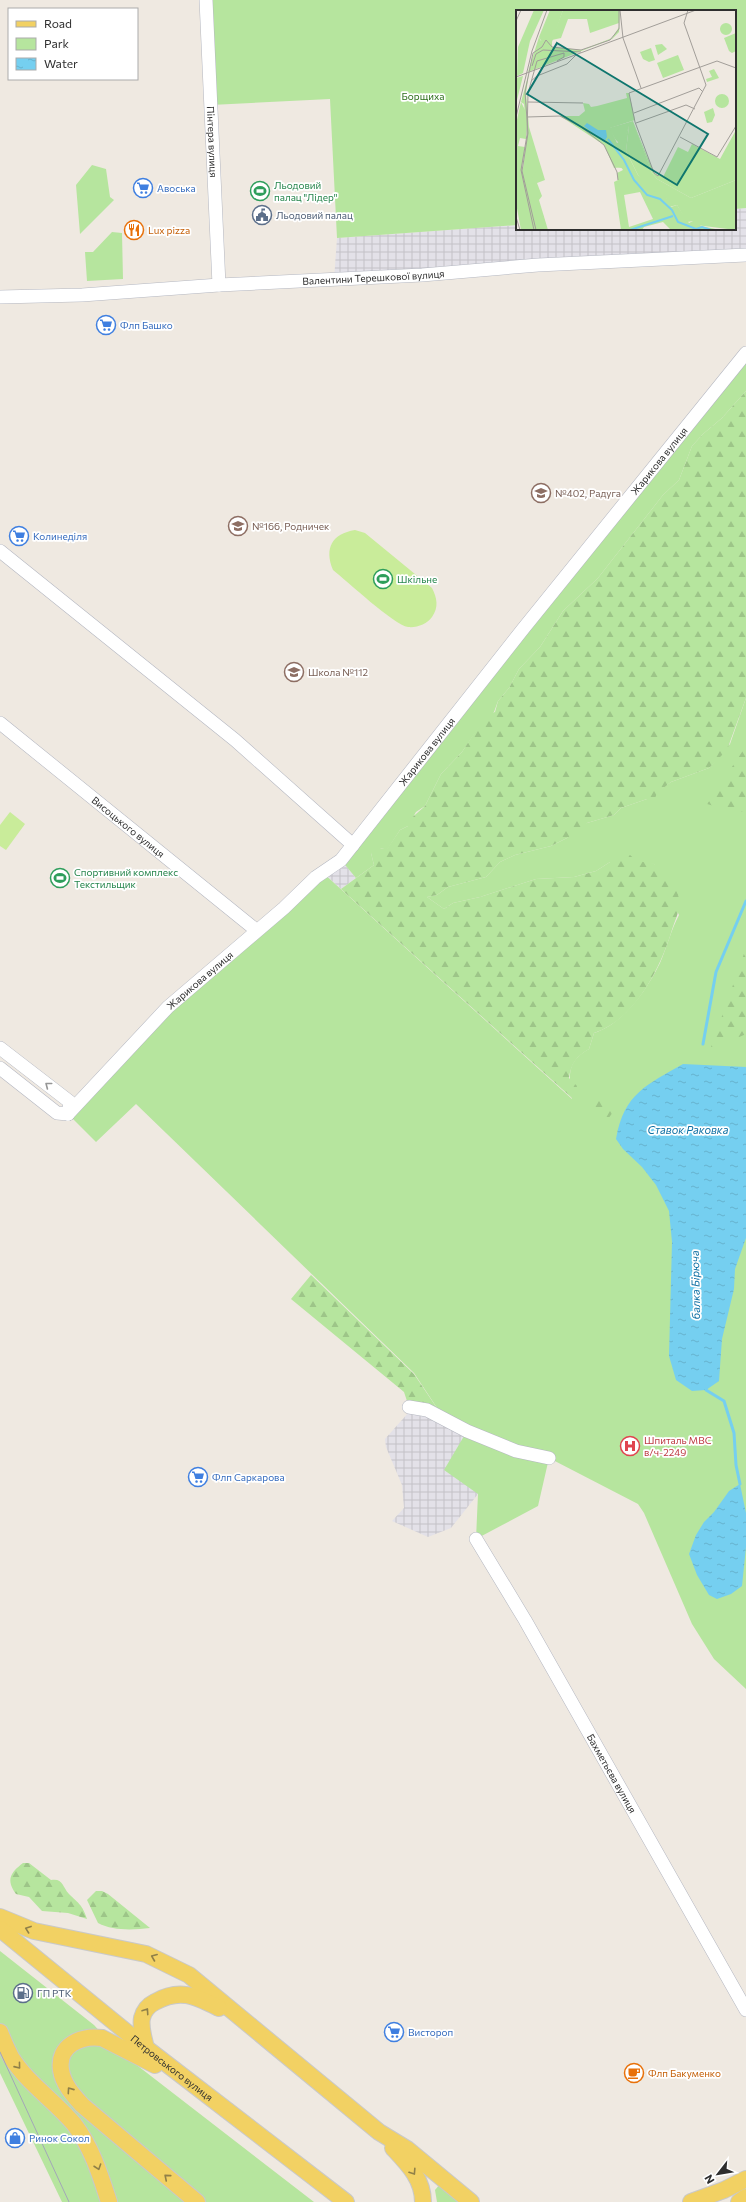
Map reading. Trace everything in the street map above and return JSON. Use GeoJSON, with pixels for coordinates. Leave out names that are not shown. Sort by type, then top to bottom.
{"type":"FeatureCollection","features":[{"type":"Feature","properties":{"kind":"main road"},"geometry":{"type":"LineString","coordinates":[[0,1918],[34,1931],[146,1954],[189,1975],[379,2132],[407,2149],[471,2202]]}},
{"type":"Feature","properties":{"kind":"main road","name":"Петровського вулиця"},"geometry":{"type":"LineString","coordinates":[[0,1929],[146,2048],[271,2142],[346,2202]]}},
{"type":"Feature","properties":{"kind":"main road"},"geometry":{"type":"LineString","coordinates":[[146,2048],[141,2018],[145,2010],[165,1997],[176,1993],[190,1995],[200,1999],[256,2031]]}},
{"type":"Feature","properties":{"kind":"main road"},"geometry":{"type":"LineString","coordinates":[[0,2032],[12,2058],[30,2080],[73,2123],[86,2141],[96,2163],[109,2202]]}},
{"type":"Feature","properties":{"kind":"main road"},"geometry":{"type":"LineString","coordinates":[[197,2087],[102,2038],[93,2037],[77,2040],[68,2047],[61,2062],[64,2079],[69,2089],[82,2105],[197,2202]]}},
{"type":"Feature","properties":{"kind":"main road"},"geometry":{"type":"LineString","coordinates":[[379,2132],[415,2173],[423,2194],[423,2202]]}},
{"type":"Feature","properties":{"kind":"main road"},"geometry":{"type":"LineString","coordinates":[[691,2202],[724,2190],[746,2179]]}},
{"type":"Feature","properties":{"kind":"main road"},"geometry":{"type":"LineString","coordinates":[[739,2202],[746,2197]]}},
{"type":"Feature","properties":{"kind":"street","name":"Пінтера вулиця"},"geometry":{"type":"LineString","coordinates":[[206,0],[218,285]]}},
{"type":"Feature","properties":{"kind":"street","name":"Валентини Терешкової вулиця"},"geometry":{"type":"LineString","coordinates":[[0,297],[82,295],[218,285],[356,279],[538,265],[746,255]]}},
{"type":"Feature","properties":{"kind":"street","name":"Жарикова вулиця"},"geometry":{"type":"LineString","coordinates":[[68,1114],[141,1038],[168,1007],[256,930],[284,908],[322,872],[342,860],[523,629],[746,353]]}},
{"type":"Feature","properties":{"kind":"street"},"geometry":{"type":"LineString","coordinates":[[0,551],[235,740],[353,846]]}},
{"type":"Feature","properties":{"kind":"street","name":"Висоцького вулиця"},"geometry":{"type":"LineString","coordinates":[[0,723],[256,930]]}},
{"type":"Feature","properties":{"kind":"street"},"geometry":{"type":"LineString","coordinates":[[0,1048],[70,1102],[68,1114],[57,1113],[0,1068]]}},
{"type":"Feature","properties":{"kind":"street"},"geometry":{"type":"LineString","coordinates":[[409,1407],[427,1410],[467,1431],[516,1451],[549,1458]]}},
{"type":"Feature","properties":{"kind":"street","name":"Бахметьєва вулиця"},"geometry":{"type":"LineString","coordinates":[[476,1539],[525,1620],[746,2010]]}},
{"type":"Feature","properties":{"kind":"shaded area"},"geometry":{"type":"Polygon","coordinates":[[[746,208],[746,255],[334,280],[337,238],[516,225],[516,230],[736,230],[736,209],[746,208]]]}},
{"type":"Feature","properties":{"kind":"shaded area"},"geometry":{"type":"Polygon","coordinates":[[[341,860],[356,878],[341,889],[322,872],[341,860]]]}},
{"type":"Feature","properties":{"kind":"shaded area"},"geometry":{"type":"Polygon","coordinates":[[[409,1407],[467,1431],[478,1494],[451,1528],[428,1537],[392,1521],[404,1508],[402,1485],[386,1447],[385,1439],[409,1412],[409,1407]]]}},
{"type":"Feature","properties":{"kind":"green space","name":"Борщиха"},"geometry":{"type":"Polygon","coordinates":[[[206,0],[746,0],[746,208],[736,209],[736,10],[516,10],[516,225],[337,238],[330,99],[211,105],[206,0]]]}},
{"type":"Feature","properties":{"kind":"green space"},"geometry":{"type":"Polygon","coordinates":[[[92,165],[106,169],[110,197],[114,200],[80,234],[76,185],[92,165]]]}},
{"type":"Feature","properties":{"kind":"green space"},"geometry":{"type":"Polygon","coordinates":[[[112,232],[122,233],[123,279],[87,281],[85,252],[93,252],[112,232]]]}},
{"type":"Feature","properties":{"kind":"green space"},"geometry":{"type":"Polygon","coordinates":[[[746,353],[746,391],[722,418],[703,434],[692,446],[679,480],[663,495],[598,578],[563,611],[540,647],[519,669],[509,688],[498,701],[494,712],[479,727],[462,752],[441,774],[425,806],[416,812],[408,826],[400,830],[387,850],[381,848],[371,853],[374,865],[356,878],[341,860],[746,353]]]}},
{"type":"Feature","properties":{"kind":"green space"},"geometry":{"type":"Polygon","coordinates":[[[746,391],[746,698],[727,750],[709,768],[671,782],[657,793],[654,801],[647,799],[621,808],[614,815],[587,823],[585,829],[551,846],[515,855],[500,862],[486,877],[448,887],[437,895],[427,897],[444,909],[453,903],[480,897],[536,879],[574,877],[596,871],[610,862],[630,855],[642,862],[651,863],[658,866],[670,878],[678,895],[679,907],[660,963],[652,978],[633,1006],[608,1027],[594,1033],[589,1049],[575,1060],[571,1068],[569,1078],[577,1086],[573,1099],[341,889],[374,865],[371,853],[372,847],[387,849],[400,830],[408,826],[407,822],[425,806],[441,774],[462,752],[486,715],[495,712],[498,701],[509,688],[519,669],[540,647],[563,611],[598,578],[663,495],[679,480],[692,446],[703,434],[722,418],[746,391]]]}},
{"type":"Feature","properties":{"kind":"green space","name":"Шкільне"},"geometry":{"type":"Polygon","coordinates":[[[355,530],[365,533],[432,588],[436,599],[436,610],[427,622],[415,627],[408,627],[401,624],[392,619],[333,570],[329,555],[332,543],[341,535],[355,530]]]}},
{"type":"Feature","properties":{"kind":"green space"},"geometry":{"type":"Polygon","coordinates":[[[746,698],[746,1689],[714,1659],[692,1624],[644,1513],[638,1504],[549,1458],[538,1506],[476,1539],[478,1494],[444,1470],[467,1431],[445,1420],[414,1373],[136,1104],[96,1142],[68,1114],[141,1038],[322,872],[572,1099],[570,1076],[573,1064],[576,1059],[589,1049],[594,1033],[605,1029],[615,1022],[641,995],[660,963],[679,915],[654,864],[610,862],[596,871],[574,877],[536,879],[480,897],[453,903],[444,909],[427,897],[437,895],[448,887],[486,877],[500,862],[515,855],[551,846],[567,838],[587,823],[614,815],[621,808],[647,799],[671,782],[709,768],[730,744],[746,698]]]}},
{"type":"Feature","properties":{"kind":"green space"},"geometry":{"type":"Polygon","coordinates":[[[746,746],[746,810],[739,813],[707,804],[746,746]]]}},
{"type":"Feature","properties":{"kind":"green space"},"geometry":{"type":"Polygon","coordinates":[[[10,812],[25,824],[6,850],[0,846],[0,825],[10,812]]]}},
{"type":"Feature","properties":{"kind":"green space"},"geometry":{"type":"Polygon","coordinates":[[[746,948],[746,1034],[710,1050],[746,948]]]}},
{"type":"Feature","properties":{"kind":"green space"},"geometry":{"type":"Polygon","coordinates":[[[601,1095],[615,1109],[606,1122],[587,1100],[601,1095]]]}},
{"type":"Feature","properties":{"kind":"green space"},"geometry":{"type":"Polygon","coordinates":[[[311,1275],[414,1374],[445,1420],[409,1407],[404,1392],[291,1299],[311,1275]]]}},
{"type":"Feature","properties":{"kind":"green space"},"geometry":{"type":"Polygon","coordinates":[[[23,1863],[29,1863],[51,1880],[60,1881],[69,1894],[82,1907],[87,1919],[68,1913],[42,1911],[29,1897],[16,1894],[10,1881],[12,1874],[23,1863]]]}},
{"type":"Feature","properties":{"kind":"green space"},"geometry":{"type":"Polygon","coordinates":[[[96,1891],[102,1891],[108,1894],[150,1928],[117,1929],[98,1923],[87,1900],[96,1891]]]}},
{"type":"Feature","properties":{"kind":"green space"},"geometry":{"type":"Polygon","coordinates":[[[0,1951],[94,2025],[116,2049],[314,2202],[62,2202],[0,2073],[0,1951]]]}},
{"type":"Feature","properties":{"kind":"green space"},"geometry":{"type":"Polygon","coordinates":[[[440,2184],[462,2202],[437,2202],[435,2190],[440,2184]]]}},
{"type":"Feature","properties":{"kind":"water","name":"Ставок Раковка"},"geometry":{"type":"Polygon","coordinates":[[[683,1064],[746,1067],[746,1238],[735,1269],[734,1289],[722,1339],[719,1381],[706,1390],[692,1391],[676,1380],[669,1356],[672,1242],[669,1211],[656,1185],[642,1167],[623,1149],[616,1139],[625,1111],[639,1092],[658,1078],[683,1064]]]}},
{"type":"Feature","properties":{"kind":"water"},"geometry":{"type":"Polygon","coordinates":[[[740,1484],[746,1513],[746,1547],[742,1586],[731,1594],[717,1599],[709,1595],[697,1575],[689,1554],[696,1535],[704,1522],[714,1512],[729,1491],[740,1484]]]}},
{"type":"Feature","properties":{"kind":"waterway","name":"балка Бірюча"},"geometry":{"type":"LineString","coordinates":[[703,1044],[716,972],[746,901]]}},
{"type":"Feature","properties":{"kind":"waterway","name":"балка Бірюча"},"geometry":{"type":"LineString","coordinates":[[706,1387],[706,1390],[724,1401],[734,1433],[736,1465],[740,1484]]}},
{"type":"Feature","properties":{"kind":"tram line"},"geometry":{"type":"LineString","coordinates":[[0,2052],[69,2202]]}},
{"type":"Feature","properties":{"kind":"place","name":"Авоська"},"geometry":{"type":"Point","coordinates":[143,188]}},
{"type":"Feature","properties":{"kind":"place","name":"Льодовий палац \"Лідер\""},"geometry":{"type":"Point","coordinates":[260,191]}},
{"type":"Feature","properties":{"kind":"place","name":"Льодовий палац"},"geometry":{"type":"Point","coordinates":[262,215]}},
{"type":"Feature","properties":{"kind":"place","name":"Lux pizza"},"geometry":{"type":"Point","coordinates":[134,230]}},
{"type":"Feature","properties":{"kind":"place","name":"Флп Башко"},"geometry":{"type":"Point","coordinates":[106,325]}},
{"type":"Feature","properties":{"kind":"place","name":"№402, Радуга"},"geometry":{"type":"Point","coordinates":[541,493]}},
{"type":"Feature","properties":{"kind":"place","name":"№166, Родничек"},"geometry":{"type":"Point","coordinates":[238,526]}},
{"type":"Feature","properties":{"kind":"place","name":"Колинеділя"},"geometry":{"type":"Point","coordinates":[19,536]}},
{"type":"Feature","properties":{"kind":"place","name":"Шкільне"},"geometry":{"type":"Point","coordinates":[383,579]}},
{"type":"Feature","properties":{"kind":"place","name":"Школа №112"},"geometry":{"type":"Point","coordinates":[294,672]}},
{"type":"Feature","properties":{"kind":"place","name":"Спортивний комплекс Текстильщик"},"geometry":{"type":"Point","coordinates":[60,878]}},
{"type":"Feature","properties":{"kind":"place","name":"Шпиталь МВС в/ч-2249"},"geometry":{"type":"Point","coordinates":[630,1446]}},
{"type":"Feature","properties":{"kind":"place","name":"Флп Саркарова"},"geometry":{"type":"Point","coordinates":[198,1477]}},
{"type":"Feature","properties":{"kind":"place","name":"ГП РТК"},"geometry":{"type":"Point","coordinates":[23,1993]}},
{"type":"Feature","properties":{"kind":"place","name":"Вистороп"},"geometry":{"type":"Point","coordinates":[394,2032]}},
{"type":"Feature","properties":{"kind":"place","name":"Флп Бакуменко"},"geometry":{"type":"Point","coordinates":[634,2073]}},
{"type":"Feature","properties":{"kind":"place","name":"Ринок Сокол"},"geometry":{"type":"Point","coordinates":[15,2138]}}]}
